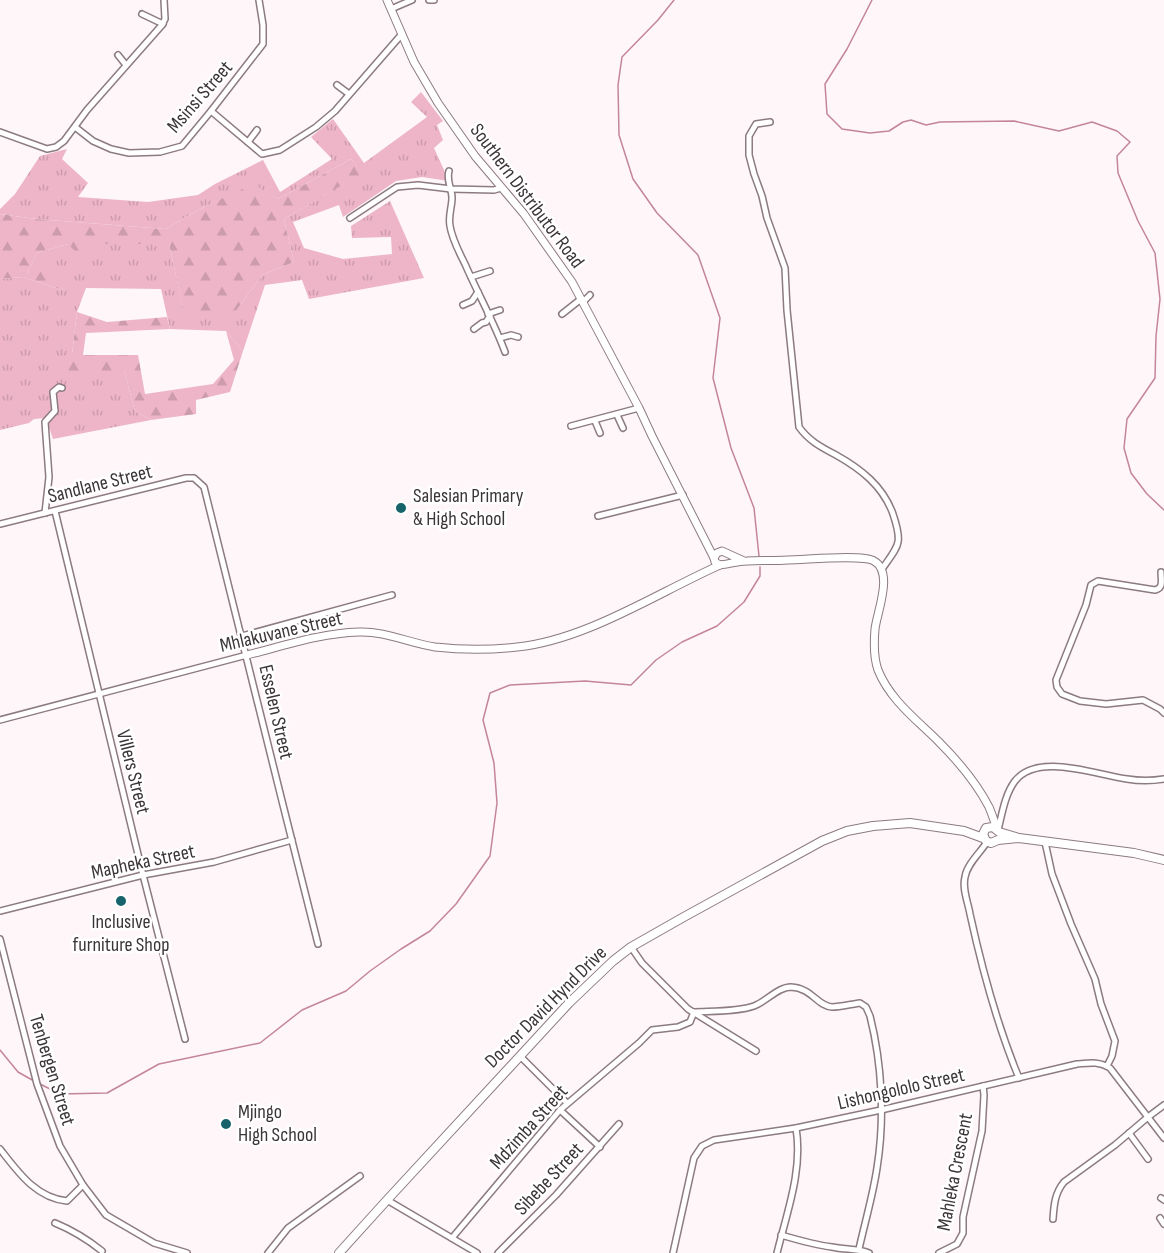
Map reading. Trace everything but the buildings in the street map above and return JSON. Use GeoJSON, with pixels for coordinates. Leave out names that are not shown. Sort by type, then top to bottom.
{"type":"FeatureCollection","features":[{"type":"Feature","properties":{"kind":"main road","name":"Doctor David Hynd Drive"},"geometry":{"type":"LineString","coordinates":[[339,1253],[569,1003],[631,947],[822,841],[847,831],[873,826],[910,824],[964,831],[987,828]]}},
{"type":"Feature","properties":{"kind":"main road"},"geometry":{"type":"LineString","coordinates":[[998,832],[993,843],[985,840],[983,832],[991,826],[998,832],[1019,838],[1134,853],[1164,860]]}},
{"type":"Feature","properties":{"kind":"main road","name":"Doctor David Hynd Drive"},"geometry":{"type":"LineString","coordinates":[[964,831],[985,840]]}},
{"type":"Feature","properties":{"kind":"street"},"geometry":{"type":"LineString","coordinates":[[0,132],[47,149],[56,147],[64,141],[87,110],[163,24],[164,0]]}},
{"type":"Feature","properties":{"kind":"street","name":"Msinsi Street"},"geometry":{"type":"LineString","coordinates":[[75,127],[93,141],[111,149],[129,153],[160,152],[182,146],[263,44],[263,24],[259,0]]}},
{"type":"Feature","properties":{"kind":"street","name":"Southern Distributor Road"},"geometry":{"type":"LineString","coordinates":[[387,0],[414,62],[438,103],[500,183],[524,209],[572,276],[606,346],[619,362],[621,374],[705,542],[719,562]]}},
{"type":"Feature","properties":{"kind":"street"},"geometry":{"type":"LineString","coordinates":[[391,9],[411,0]]}},
{"type":"Feature","properties":{"kind":"street"},"geometry":{"type":"LineString","coordinates":[[429,0],[434,0]]}},
{"type":"Feature","properties":{"kind":"street"},"geometry":{"type":"LineString","coordinates":[[142,14],[163,24]]}},
{"type":"Feature","properties":{"kind":"street"},"geometry":{"type":"LineString","coordinates":[[211,111],[262,154],[280,150],[316,127],[335,111],[402,34]]}},
{"type":"Feature","properties":{"kind":"street"},"geometry":{"type":"LineString","coordinates":[[118,55],[126,65]]}},
{"type":"Feature","properties":{"kind":"street"},"geometry":{"type":"LineString","coordinates":[[337,85],[349,94]]}},
{"type":"Feature","properties":{"kind":"street"},"geometry":{"type":"LineString","coordinates":[[770,122],[756,124],[749,136],[749,155],[767,218],[785,268],[786,310],[799,428],[812,442],[851,464],[882,491],[892,511],[899,534],[898,545],[882,569]]}},
{"type":"Feature","properties":{"kind":"street"},"geometry":{"type":"LineString","coordinates":[[248,142],[258,129]]}},
{"type":"Feature","properties":{"kind":"street"},"geometry":{"type":"LineString","coordinates":[[449,171],[447,177],[452,198],[449,223],[466,268],[505,352]]}},
{"type":"Feature","properties":{"kind":"street"},"geometry":{"type":"LineString","coordinates":[[350,218],[397,187],[418,185],[451,189],[494,190],[500,183]]}},
{"type":"Feature","properties":{"kind":"street"},"geometry":{"type":"LineString","coordinates":[[450,211],[459,210]]}},
{"type":"Feature","properties":{"kind":"street"},"geometry":{"type":"LineString","coordinates":[[442,225],[449,223]]}},
{"type":"Feature","properties":{"kind":"street"},"geometry":{"type":"LineString","coordinates":[[447,245],[461,238]]}},
{"type":"Feature","properties":{"kind":"street"},"geometry":{"type":"LineString","coordinates":[[460,273],[466,268]]}},
{"type":"Feature","properties":{"kind":"street"},"geometry":{"type":"LineString","coordinates":[[471,277],[490,271]]}},
{"type":"Feature","properties":{"kind":"street"},"geometry":{"type":"LineString","coordinates":[[463,305],[472,301],[478,292]]}},
{"type":"Feature","properties":{"kind":"street"},"geometry":{"type":"LineString","coordinates":[[562,314],[590,295]]}},
{"type":"Feature","properties":{"kind":"street"},"geometry":{"type":"LineString","coordinates":[[474,329],[482,322],[486,322],[489,315],[500,310]]}},
{"type":"Feature","properties":{"kind":"street"},"geometry":{"type":"LineString","coordinates":[[500,338],[511,335],[518,337]]}},
{"type":"Feature","properties":{"kind":"street"},"geometry":{"type":"LineString","coordinates":[[599,351],[606,346]]}},
{"type":"Feature","properties":{"kind":"street"},"geometry":{"type":"LineString","coordinates":[[614,379],[621,374]]}},
{"type":"Feature","properties":{"kind":"street"},"geometry":{"type":"LineString","coordinates":[[45,513],[49,477],[45,422],[57,412],[53,392],[59,387],[62,388]]}},
{"type":"Feature","properties":{"kind":"street"},"geometry":{"type":"LineString","coordinates":[[571,426],[639,408]]}},
{"type":"Feature","properties":{"kind":"street"},"geometry":{"type":"LineString","coordinates":[[590,414],[600,433]]}},
{"type":"Feature","properties":{"kind":"street"},"geometry":{"type":"LineString","coordinates":[[617,415],[623,428]]}},
{"type":"Feature","properties":{"kind":"street","name":"Sandlane Street"},"geometry":{"type":"LineString","coordinates":[[0,524],[186,478],[194,478],[204,487]]}},
{"type":"Feature","properties":{"kind":"street","name":"Esselen Street"},"geometry":{"type":"LineString","coordinates":[[204,487],[318,944]]}},
{"type":"Feature","properties":{"kind":"street"},"geometry":{"type":"LineString","coordinates":[[598,516],[683,495]]}},
{"type":"Feature","properties":{"kind":"street","name":"Villers Street"},"geometry":{"type":"LineString","coordinates":[[55,511],[185,1040]]}},
{"type":"Feature","properties":{"kind":"street"},"geometry":{"type":"LineString","coordinates":[[705,542],[745,561]]}},
{"type":"Feature","properties":{"kind":"street"},"geometry":{"type":"LineString","coordinates":[[719,562],[729,558],[724,552]]}},
{"type":"Feature","properties":{"kind":"street","name":"Mhlakuvane Street"},"geometry":{"type":"LineString","coordinates":[[0,720],[318,637],[360,632],[389,635],[434,646],[477,649],[519,647],[552,640],[614,617],[703,573],[719,562],[715,554],[724,552]]}},
{"type":"Feature","properties":{"kind":"street"},"geometry":{"type":"LineString","coordinates":[[719,562],[865,558],[876,562],[882,569],[884,578],[875,629],[875,652],[877,667],[886,688],[941,744],[978,789],[989,807],[998,832]]}},
{"type":"Feature","properties":{"kind":"street"},"geometry":{"type":"LineString","coordinates":[[1161,572],[1161,586],[1155,590],[1098,581],[1091,585],[1086,604],[1056,680],[1057,687],[1062,694],[1080,701],[1106,704],[1143,700],[1164,713]]}},
{"type":"Feature","properties":{"kind":"street"},"geometry":{"type":"LineString","coordinates":[[242,636],[392,595]]}},
{"type":"Feature","properties":{"kind":"street"},"geometry":{"type":"LineString","coordinates":[[998,832],[1009,792],[1015,782],[1031,769],[1064,767],[1128,779],[1151,781],[1164,779]]}},
{"type":"Feature","properties":{"kind":"street"},"geometry":{"type":"LineString","coordinates":[[987,828],[989,807]]}},
{"type":"Feature","properties":{"kind":"street","name":"Mapheka Street"},"geometry":{"type":"LineString","coordinates":[[0,911],[144,875],[214,862],[292,840]]}},
{"type":"Feature","properties":{"kind":"street"},"geometry":{"type":"LineString","coordinates":[[985,840],[964,878],[965,890],[976,946],[1007,1048],[1019,1078]]}},
{"type":"Feature","properties":{"kind":"street"},"geometry":{"type":"LineString","coordinates":[[1045,842],[1052,873],[1095,980],[1115,1041],[1107,1066],[1164,1138]]}},
{"type":"Feature","properties":{"kind":"street","name":"Tenbergen Street"},"geometry":{"type":"LineString","coordinates":[[0,939],[39,1092],[60,1146],[83,1185],[106,1215],[154,1243],[187,1253]]}},
{"type":"Feature","properties":{"kind":"street"},"geometry":{"type":"LineString","coordinates":[[631,947],[661,983],[694,1012],[756,1051]]}},
{"type":"Feature","properties":{"kind":"street"},"geometry":{"type":"LineString","coordinates":[[694,1012],[752,1007],[767,1000],[782,988],[789,987],[803,988],[831,1007],[860,1003],[866,1007],[873,1029],[881,1081],[881,1110],[877,1165],[859,1249]]}},
{"type":"Feature","properties":{"kind":"street","name":"Mdzimba Street"},"geometry":{"type":"LineString","coordinates":[[452,1238],[567,1103],[652,1030],[678,1028],[690,1022],[694,1012]]}},
{"type":"Feature","properties":{"kind":"street"},"geometry":{"type":"LineString","coordinates":[[520,1056],[567,1103]]}},
{"type":"Feature","properties":{"kind":"street","name":"Lishongololo Street"},"geometry":{"type":"LineString","coordinates":[[673,1253],[694,1158],[702,1146],[714,1140],[796,1128],[1077,1064],[1103,1063],[1107,1066]]}},
{"type":"Feature","properties":{"kind":"street","name":"Mahleka Crescent"},"geometry":{"type":"LineString","coordinates":[[939,1253],[957,1244],[963,1233],[963,1217],[982,1131],[983,1086]]}},
{"type":"Feature","properties":{"kind":"street"},"geometry":{"type":"LineString","coordinates":[[1053,1219],[1054,1202],[1064,1182],[1164,1105]]}},
{"type":"Feature","properties":{"kind":"street"},"geometry":{"type":"LineString","coordinates":[[561,1110],[600,1147]]}},
{"type":"Feature","properties":{"kind":"street","name":"Sibebe Street"},"geometry":{"type":"LineString","coordinates":[[498,1253],[556,1195],[619,1124]]}},
{"type":"Feature","properties":{"kind":"street"},"geometry":{"type":"LineString","coordinates":[[777,1253],[797,1171],[796,1128]]}},
{"type":"Feature","properties":{"kind":"street"},"geometry":{"type":"LineString","coordinates":[[1129,1133],[1148,1159]]}},
{"type":"Feature","properties":{"kind":"street"},"geometry":{"type":"LineString","coordinates":[[0,1149],[35,1189],[55,1200],[66,1201],[83,1185]]}},
{"type":"Feature","properties":{"kind":"street"},"geometry":{"type":"LineString","coordinates":[[268,1253],[288,1228],[360,1176]]}},
{"type":"Feature","properties":{"kind":"street"},"geometry":{"type":"LineString","coordinates":[[387,1200],[477,1253]]}},
{"type":"Feature","properties":{"kind":"street"},"geometry":{"type":"LineString","coordinates":[[1161,1217],[1164,1224]]}},
{"type":"Feature","properties":{"kind":"street"},"geometry":{"type":"LineString","coordinates":[[55,1222],[84,1237],[102,1251]]}},
{"type":"Feature","properties":{"kind":"street"},"geometry":{"type":"LineString","coordinates":[[781,1235],[835,1248],[859,1249],[869,1253]]}},
{"type":"Feature","properties":{"kind":"green space"},"geometry":{"type":"Polygon","coordinates":[[[421,92],[443,121],[437,125],[443,140],[434,148],[449,181],[422,177],[396,181],[343,217],[339,205],[293,222],[304,248],[343,259],[392,254],[391,237],[352,238],[351,226],[390,201],[424,278],[309,299],[302,280],[265,285],[243,351],[226,331],[170,329],[161,289],[86,288],[77,312],[72,354],[124,371],[135,411],[151,420],[53,439],[46,418],[34,419],[29,423],[0,430],[0,279],[23,277],[62,290],[70,284],[27,274],[37,253],[68,244],[169,244],[184,311],[236,311],[262,275],[294,262],[284,219],[362,173],[351,159],[278,199],[253,185],[204,207],[165,229],[0,214],[0,209],[15,194],[40,156],[67,149],[62,159],[88,183],[78,197],[148,202],[198,195],[263,160],[280,192],[332,159],[311,137],[333,119],[364,163],[427,117],[411,102],[421,92]]]}},
{"type":"Feature","properties":{"kind":"green space"},"geometry":{"type":"Polygon","coordinates":[[[351,159],[363,173],[284,219],[294,262],[262,275],[236,311],[184,312],[169,244],[99,244],[85,261],[68,244],[37,253],[27,274],[48,271],[71,284],[62,290],[23,277],[0,279],[0,214],[165,229],[204,207],[253,184],[278,199],[351,159]]]}},
{"type":"Feature","properties":{"kind":"green space"},"geometry":{"type":"Polygon","coordinates":[[[77,312],[107,322],[167,317],[170,329],[86,333],[83,355],[138,355],[145,394],[213,384],[234,360],[226,331],[243,351],[230,392],[196,400],[196,414],[151,420],[135,411],[124,371],[60,376],[57,357],[72,354],[77,312]]]}},
{"type":"Feature","properties":{"kind":"waterway"},"geometry":{"type":"LineString","coordinates":[[674,0],[622,57],[618,85],[619,135],[633,179],[657,213],[698,255],[720,318],[713,378],[731,448],[754,508],[759,556]]}},
{"type":"Feature","properties":{"kind":"waterway"},"geometry":{"type":"LineString","coordinates":[[872,0],[847,49],[825,84],[827,114],[842,129],[870,133],[889,131],[911,120],[926,125],[940,122],[1014,121],[1059,131],[1092,122],[1117,131],[1130,142],[1117,156],[1118,173],[1138,221],[1155,253],[1160,299],[1155,378],[1127,419],[1124,448],[1131,473],[1147,494],[1164,510]]}},
{"type":"Feature","properties":{"kind":"waterway"},"geometry":{"type":"LineString","coordinates":[[38,1083],[60,1094],[107,1093],[159,1064],[260,1043],[302,1010],[346,991],[370,971],[430,931],[456,904],[490,856],[497,803],[494,763],[483,720],[490,693],[510,685],[585,681],[631,685],[656,660],[682,642],[717,626],[744,602],[760,576],[760,567]]}},
{"type":"Feature","properties":{"kind":"waterway"},"geometry":{"type":"LineString","coordinates":[[0,1050],[18,1072],[34,1081]]}},
{"type":"Feature","properties":{"kind":"place","name":"Salesian Primary & High School"},"geometry":{"type":"Point","coordinates":[401,508]}},
{"type":"Feature","properties":{"kind":"place","name":"Inclusive furniture Shop"},"geometry":{"type":"Point","coordinates":[121,901]}},
{"type":"Feature","properties":{"kind":"place","name":"Mjingo High School"},"geometry":{"type":"Point","coordinates":[226,1124]}}]}
